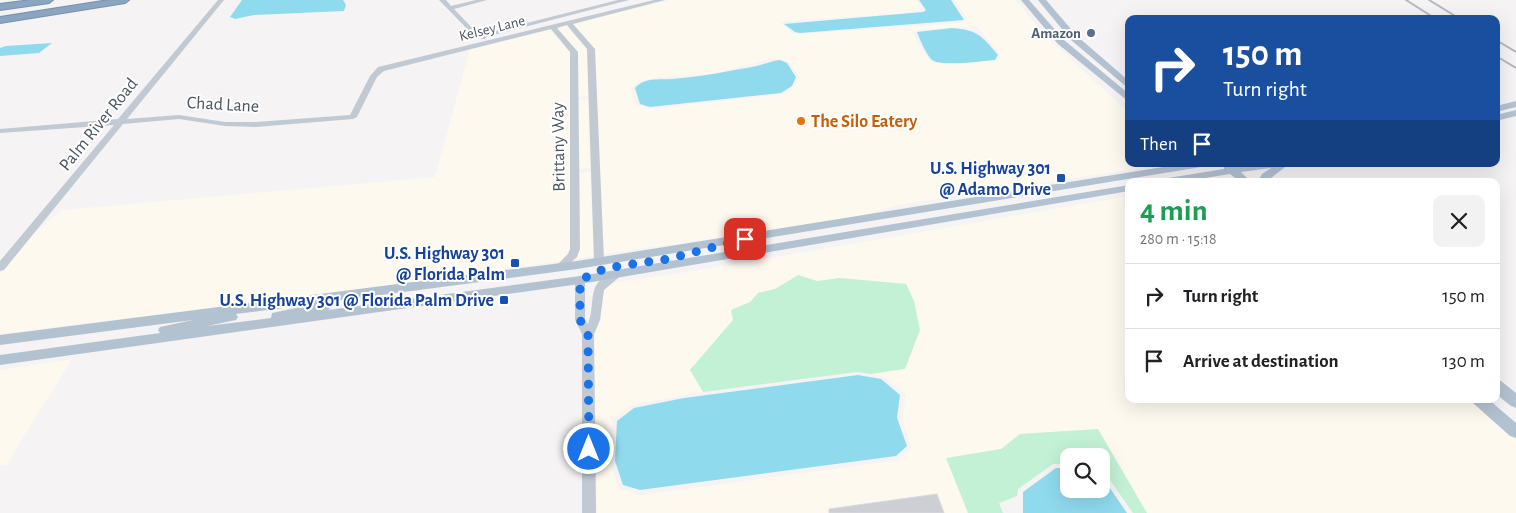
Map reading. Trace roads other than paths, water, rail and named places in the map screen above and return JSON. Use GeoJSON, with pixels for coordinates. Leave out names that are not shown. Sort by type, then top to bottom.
{"type":"FeatureCollection","features":[{"type":"Feature","properties":{"kind":"highway"},"geometry":{"type":"LineString","coordinates":[[0,8],[49,0]]}},
{"type":"Feature","properties":{"kind":"highway"},"geometry":{"type":"LineString","coordinates":[[0,14],[94,0]]}},
{"type":"Feature","properties":{"kind":"highway"},"geometry":{"type":"LineString","coordinates":[[0,20],[126,0]]}},
{"type":"Feature","properties":{"kind":"main road"},"geometry":{"type":"LineString","coordinates":[[1025,0],[1061,42],[1125,96]]}},
{"type":"Feature","properties":{"kind":"main road"},"geometry":{"type":"LineString","coordinates":[[1042,0],[1082,45],[1125,83]]}},
{"type":"Feature","properties":{"kind":"main road"},"geometry":{"type":"LineString","coordinates":[[1500,108],[1516,104]]}},
{"type":"Feature","properties":{"kind":"main road"},"geometry":{"type":"LineString","coordinates":[[1500,117],[1516,113]]}},
{"type":"Feature","properties":{"kind":"main road"},"geometry":{"type":"LineString","coordinates":[[1158,171],[1166,167]]}},
{"type":"Feature","properties":{"kind":"main road"},"geometry":{"type":"LineString","coordinates":[[0,340],[560,267],[745,239],[1183,167]]}},
{"type":"Feature","properties":{"kind":"main road"},"geometry":{"type":"LineString","coordinates":[[1183,178],[1245,167]]}},
{"type":"Feature","properties":{"kind":"main road"},"geometry":{"type":"LineString","coordinates":[[1265,178],[1280,167]]}},
{"type":"Feature","properties":{"kind":"main road"},"geometry":{"type":"LineString","coordinates":[[1225,169],[1240,178]]}},
{"type":"Feature","properties":{"kind":"main road"},"geometry":{"type":"LineString","coordinates":[[0,360],[359,312],[580,280],[1125,189]]}},
{"type":"Feature","properties":{"kind":"main road"},"geometry":{"type":"LineString","coordinates":[[783,246],[797,238],[890,222],[896,220],[898,214]]}},
{"type":"Feature","properties":{"kind":"main road"},"geometry":{"type":"LineString","coordinates":[[580,280],[606,268],[668,259],[745,239]]}},
{"type":"Feature","properties":{"kind":"main road"},"geometry":{"type":"LineString","coordinates":[[359,312],[388,302],[440,292],[584,270],[599,261]]}},
{"type":"Feature","properties":{"kind":"main road"},"geometry":{"type":"LineString","coordinates":[[257,326],[270,317],[446,282]]}},
{"type":"Feature","properties":{"kind":"main road"},"geometry":{"type":"LineString","coordinates":[[65,352],[118,338],[218,320],[266,306]]}},
{"type":"Feature","properties":{"kind":"main road"},"geometry":{"type":"LineString","coordinates":[[1500,388],[1516,402]]}},
{"type":"Feature","properties":{"kind":"main road"},"geometry":{"type":"LineString","coordinates":[[1483,403],[1516,432]]}},
{"type":"Feature","properties":{"kind":"street","name":"Palm River Road"},"geometry":{"type":"LineString","coordinates":[[0,268],[221,0]]}},
{"type":"Feature","properties":{"kind":"street"},"geometry":{"type":"LineString","coordinates":[[442,0],[478,37],[496,42]]}},
{"type":"Feature","properties":{"kind":"street"},"geometry":{"type":"LineString","coordinates":[[450,8],[484,0]]}},
{"type":"Feature","properties":{"kind":"street"},"geometry":{"type":"LineString","coordinates":[[478,37],[626,0]]}},
{"type":"Feature","properties":{"kind":"street"},"geometry":{"type":"LineString","coordinates":[[631,0],[639,6]]}},
{"type":"Feature","properties":{"kind":"street","name":"Kelsey Lane"},"geometry":{"type":"LineString","coordinates":[[353,117],[374,76],[381,70],[662,0]]}},
{"type":"Feature","properties":{"kind":"street","name":"Brittany Way"},"geometry":{"type":"LineString","coordinates":[[568,24],[591,49],[599,261]]}},
{"type":"Feature","properties":{"kind":"street","name":"Brittany Way"},"geometry":{"type":"LineString","coordinates":[[553,28],[574,52],[575,249],[572,255],[560,267]]}},
{"type":"Feature","properties":{"kind":"street"},"geometry":{"type":"LineString","coordinates":[[574,99],[592,97]]}},
{"type":"Feature","properties":{"kind":"street","name":"Chad Lane"},"geometry":{"type":"LineString","coordinates":[[0,132],[193,117],[224,124],[247,124],[353,117]]}},
{"type":"Feature","properties":{"kind":"street"},"geometry":{"type":"LineString","coordinates":[[576,171],[595,169]]}},
{"type":"Feature","properties":{"kind":"street"},"geometry":{"type":"LineString","coordinates":[[589,513],[588,334],[595,320],[596,296],[599,287],[618,274]]}},
{"type":"Feature","properties":{"kind":"street"},"geometry":{"type":"LineString","coordinates":[[580,280],[580,320],[588,334]]}},
{"type":"Feature","properties":{"kind":"water"},"geometry":{"type":"Polygon","coordinates":[[[242,0],[343,0],[346,5],[344,11],[254,15],[235,19],[230,17],[242,0]]]}},
{"type":"Feature","properties":{"kind":"water"},"geometry":{"type":"Polygon","coordinates":[[[919,0],[951,0],[964,20],[800,33],[795,32],[784,24],[923,12],[926,10],[919,0]]]}},
{"type":"Feature","properties":{"kind":"water"},"geometry":{"type":"Polygon","coordinates":[[[952,28],[968,30],[979,35],[998,55],[995,60],[944,63],[932,60],[925,51],[917,32],[952,28]]]}},
{"type":"Feature","properties":{"kind":"water"},"geometry":{"type":"Polygon","coordinates":[[[52,43],[39,53],[0,56],[0,48],[6,46],[52,43]]]}},
{"type":"Feature","properties":{"kind":"water"},"geometry":{"type":"Polygon","coordinates":[[[780,60],[787,63],[796,77],[792,86],[781,93],[650,107],[640,104],[635,88],[643,82],[657,79],[704,75],[780,60]]]}},
{"type":"Feature","properties":{"kind":"water"},"geometry":{"type":"Polygon","coordinates":[[[858,375],[881,379],[900,395],[897,418],[907,446],[896,456],[640,490],[623,485],[615,461],[617,421],[634,408],[684,398],[858,375]]]}},
{"type":"Feature","properties":{"kind":"water"},"geometry":{"type":"Polygon","coordinates":[[[1056,468],[1060,468],[1060,498],[1110,498],[1110,488],[1127,513],[1023,513],[1023,492],[1056,468]]]}},
{"type":"Feature","properties":{"kind":"railway"},"geometry":{"type":"LineString","coordinates":[[1406,0],[1430,15]]}},
{"type":"Feature","properties":{"kind":"railway"},"geometry":{"type":"LineString","coordinates":[[1429,0],[1453,15]]}},
{"type":"Feature","properties":{"kind":"railway"},"geometry":{"type":"LineString","coordinates":[[1500,42],[1516,52]]}},
{"type":"Feature","properties":{"kind":"railway"},"geometry":{"type":"LineString","coordinates":[[1500,58],[1516,68]]}},
{"type":"Feature","properties":{"kind":"place","name":"Amazon"},"geometry":{"type":"Point","coordinates":[1091,33]}},
{"type":"Feature","properties":{"kind":"place","name":"The Silo Eatery"},"geometry":{"type":"Point","coordinates":[801,121]}},
{"type":"Feature","properties":{"kind":"place","name":"U.S. Highway 301 @ Adamo Drive"},"geometry":{"type":"Point","coordinates":[1061,178]}},
{"type":"Feature","properties":{"kind":"place","name":"U.S. Highway 301 @ Florida Palm"},"geometry":{"type":"Point","coordinates":[515,263]}},
{"type":"Feature","properties":{"kind":"place","name":"U.S. Highway 301 @ Florida Palm Drive"},"geometry":{"type":"Point","coordinates":[504,300]}}]}
